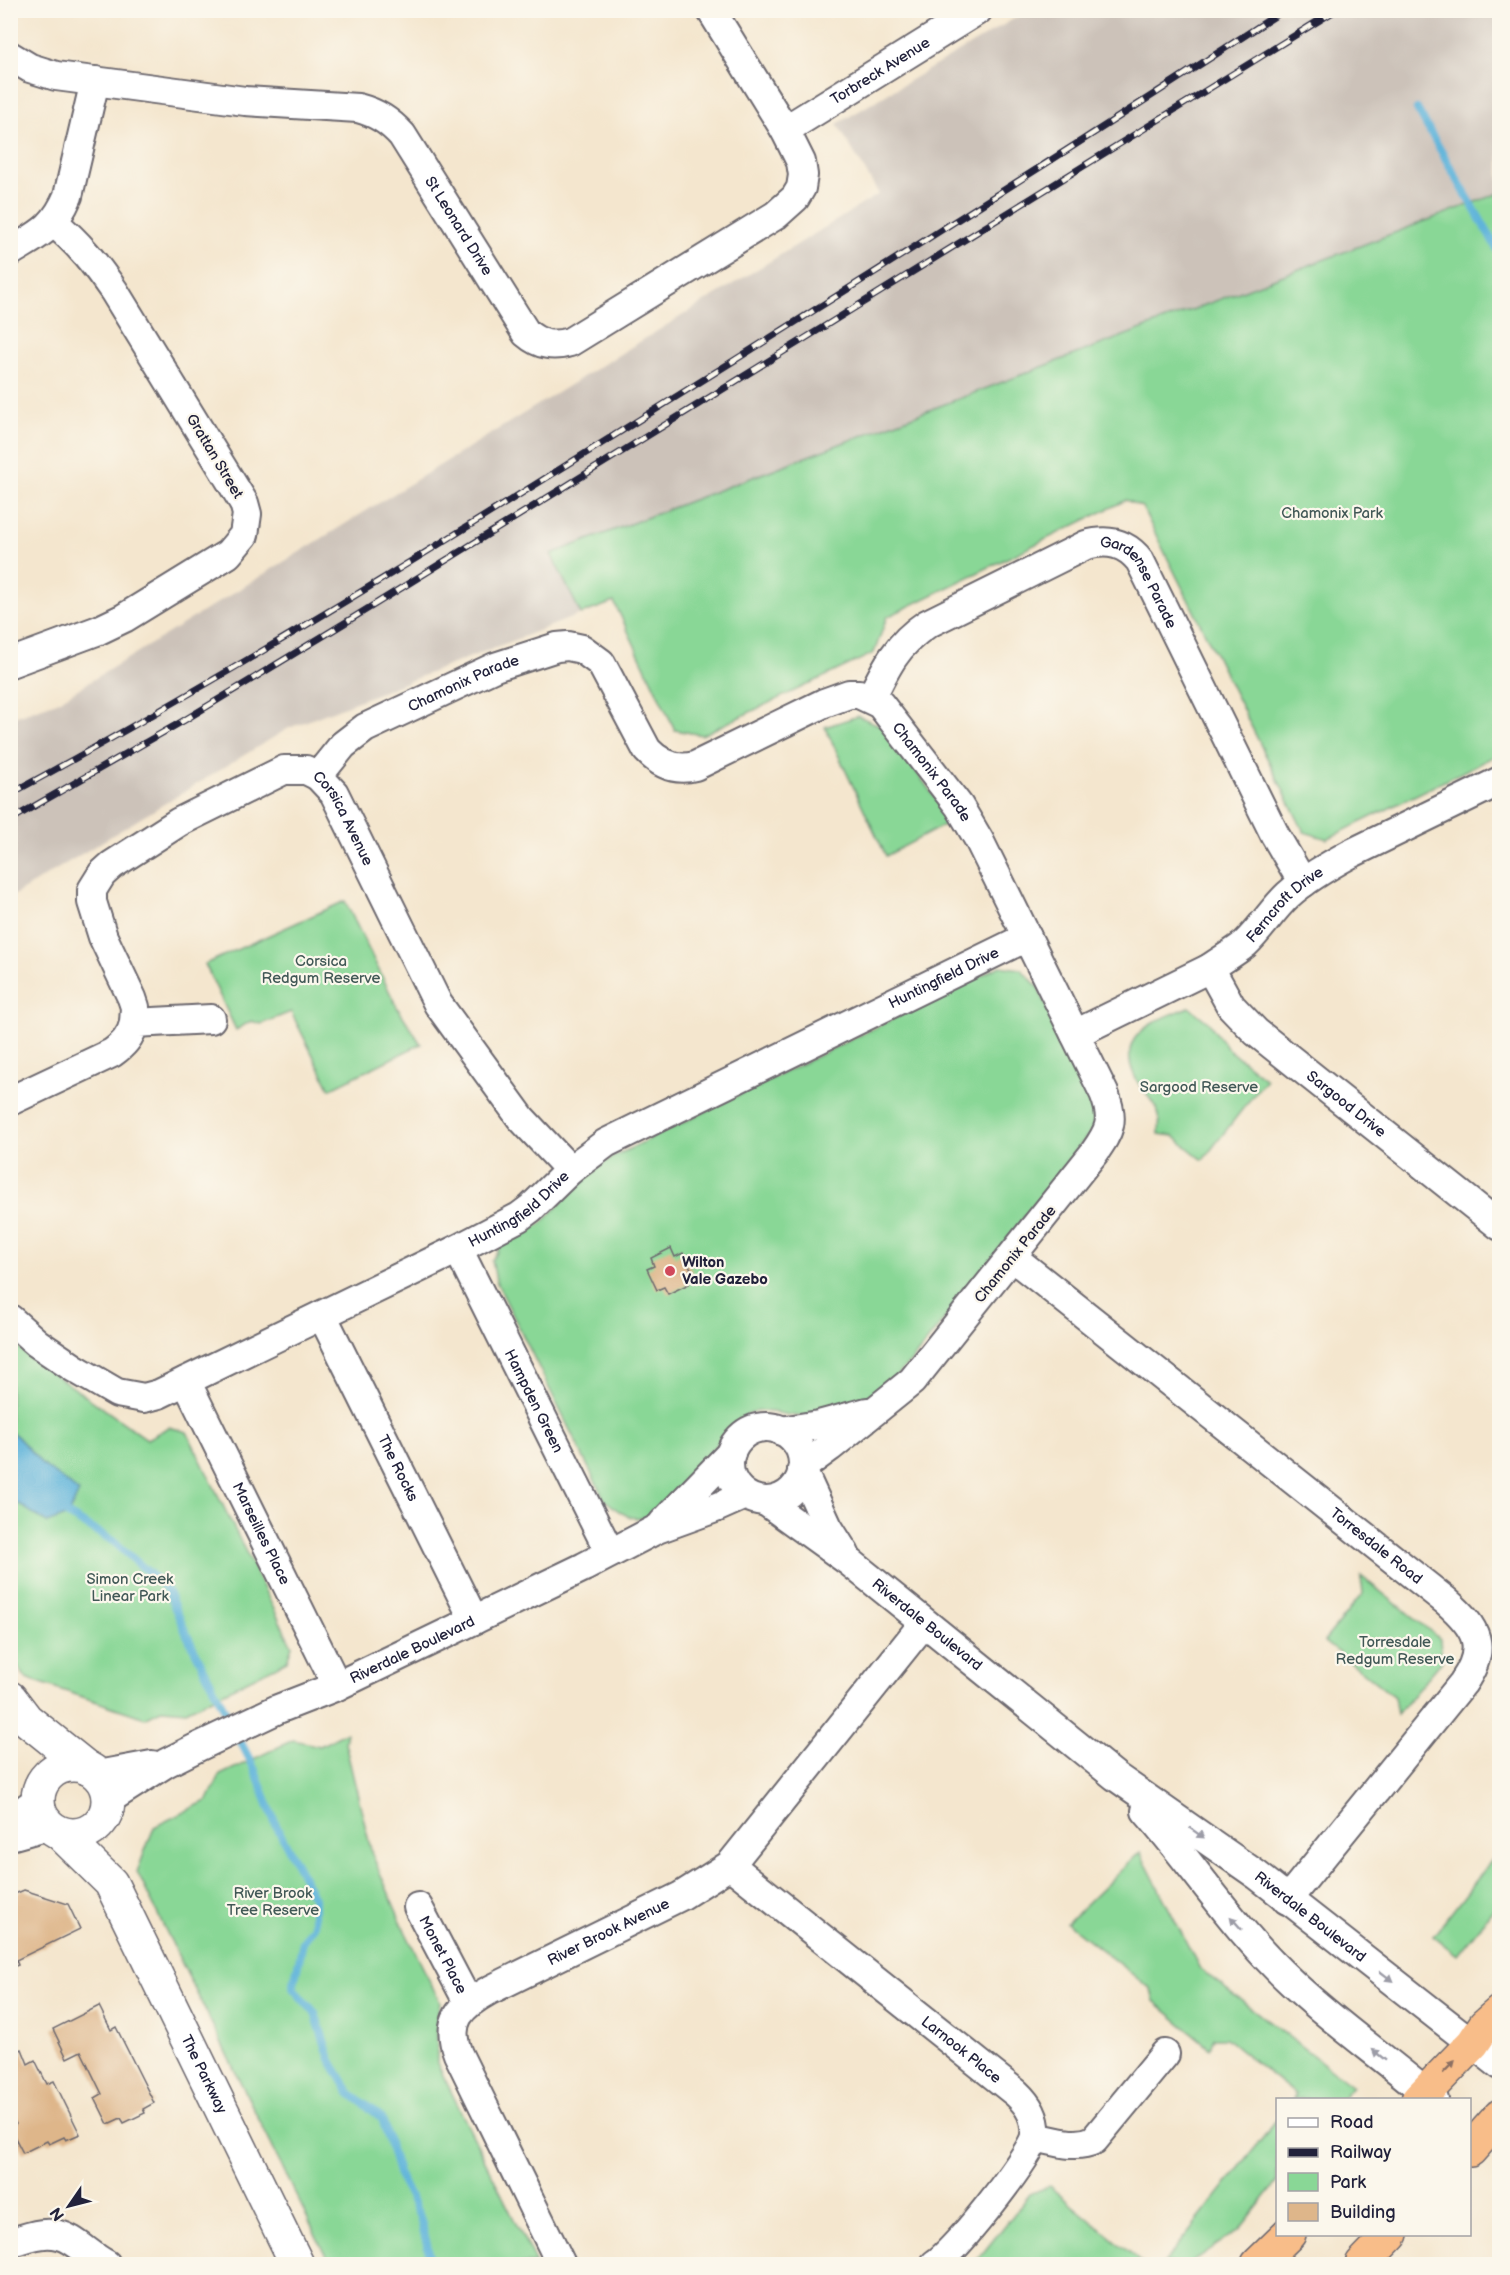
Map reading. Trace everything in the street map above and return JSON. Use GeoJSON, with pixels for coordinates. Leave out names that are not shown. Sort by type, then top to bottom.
{"type":"FeatureCollection","features":[{"type":"Feature","properties":{"kind":"highway"},"geometry":{"type":"LineString","coordinates":[[1426,2097],[1473,2043],[1485,2025],[1500,2012]]}},
{"type":"Feature","properties":{"kind":"highway"},"geometry":{"type":"LineString","coordinates":[[1258,2265],[1288,2236]]}},
{"type":"Feature","properties":{"kind":"highway"},"geometry":{"type":"LineString","coordinates":[[1362,2265],[1390,2236]]}},
{"type":"Feature","properties":{"kind":"street","name":"St Leonard Drive"},"geometry":{"type":"LineString","coordinates":[[10,56],[30,68],[56,76],[245,101],[358,108],[375,113],[390,122],[402,135],[526,333],[535,341],[548,345],[561,345],[570,342],[787,207],[801,188],[803,175],[798,155],[711,10]]}},
{"type":"Feature","properties":{"kind":"street","name":"Torbreck Avenue"},"geometry":{"type":"LineString","coordinates":[[785,130],[978,10]]}},
{"type":"Feature","properties":{"kind":"street"},"geometry":{"type":"LineString","coordinates":[[10,252],[54,223],[68,196],[95,81]]}},
{"type":"Feature","properties":{"kind":"street","name":"Grattan Street"},"geometry":{"type":"LineString","coordinates":[[10,663],[99,630],[124,618],[228,554],[244,535],[247,524],[244,503],[108,282],[80,246],[54,223]]}},
{"type":"Feature","properties":{"kind":"street","name":"Gardense Parade"},"geometry":{"type":"LineString","coordinates":[[871,698],[894,654],[905,641],[927,624],[1086,545],[1107,542],[1117,544],[1134,554],[1146,572],[1275,835],[1303,883]]}},
{"type":"Feature","properties":{"kind":"street","name":"Chamonix Parade"},"geometry":{"type":"LineString","coordinates":[[318,776],[343,745],[366,729],[495,667],[557,647],[582,649],[598,659],[614,684],[647,750],[654,758],[676,767],[695,766],[841,696],[859,694],[871,698],[880,704],[895,721],[959,806],[979,840],[1076,1034],[1110,1108],[1110,1127],[1094,1154],[912,1381],[803,1468]]}},
{"type":"Feature","properties":{"kind":"street","name":"Corsica Avenue"},"geometry":{"type":"LineString","coordinates":[[134,1023],[135,1007],[132,998],[103,937],[92,902],[93,891],[102,874],[112,865],[179,822],[284,770],[306,770],[318,776],[334,793],[438,1004],[521,1118],[570,1170]]}},
{"type":"Feature","properties":{"kind":"street","name":"Ferncroft Drive"},"geometry":{"type":"LineString","coordinates":[[1076,1034],[1210,968],[1244,944],[1303,883],[1350,854],[1500,781]]}},
{"type":"Feature","properties":{"kind":"street","name":"Huntingfield Drive"},"geometry":{"type":"LineString","coordinates":[[10,1319],[37,1343],[74,1368],[117,1393],[144,1398],[186,1381],[458,1249],[531,1208],[570,1170],[606,1143],[1027,937]]}},
{"type":"Feature","properties":{"kind":"street","name":"Sargood Drive"},"geometry":{"type":"LineString","coordinates":[[1210,968],[1231,1006],[1256,1032],[1500,1226]]}},
{"type":"Feature","properties":{"kind":"street"},"geometry":{"type":"LineString","coordinates":[[10,1101],[112,1053],[131,1033],[134,1023],[212,1019]]}},
{"type":"Feature","properties":{"kind":"street","name":"Hampden Green"},"geometry":{"type":"LineString","coordinates":[[458,1249],[610,1553]]}},
{"type":"Feature","properties":{"kind":"street","name":"Torresdale Road"},"geometry":{"type":"LineString","coordinates":[[1012,1257],[1446,1601],[1465,1617],[1474,1633],[1478,1647],[1477,1658],[1463,1683],[1287,1900]]}},
{"type":"Feature","properties":{"kind":"street","name":"The Rocks"},"geometry":{"type":"LineString","coordinates":[[322,1315],[474,1620]]}},
{"type":"Feature","properties":{"kind":"street","name":"Marseilles Place"},"geometry":{"type":"LineString","coordinates":[[186,1381],[337,1686]]}},
{"type":"Feature","properties":{"kind":"street","name":"Chamonix Parade"},"geometry":{"type":"LineString","coordinates":[[781,1431],[819,1425],[875,1410]]}},
{"type":"Feature","properties":{"kind":"street"},"geometry":{"type":"LineString","coordinates":[[769,1427],[781,1431],[796,1443],[803,1468],[793,1489],[775,1500],[755,1498],[736,1486],[731,1476],[730,1453],[745,1433],[769,1427]]}},
{"type":"Feature","properties":{"kind":"street","name":"Riverdale Boulevard"},"geometry":{"type":"LineString","coordinates":[[657,1529],[730,1453]]}},
{"type":"Feature","properties":{"kind":"street","name":"Riverdale Boulevard"},"geometry":{"type":"LineString","coordinates":[[803,1468],[828,1527],[851,1563]]}},
{"type":"Feature","properties":{"kind":"street","name":"Riverdale Boulevard"},"geometry":{"type":"LineString","coordinates":[[100,1789],[166,1763],[278,1709],[337,1686],[657,1529],[718,1507],[755,1498],[851,1563],[1115,1776],[1257,1875],[1500,2065]]}},
{"type":"Feature","properties":{"kind":"street","name":"River Brook Avenue"},"geometry":{"type":"LineString","coordinates":[[468,2002],[681,1896],[730,1865],[924,1623]]}},
{"type":"Feature","properties":{"kind":"street"},"geometry":{"type":"LineString","coordinates":[[18,1709],[100,1789]]}},
{"type":"Feature","properties":{"kind":"street"},"geometry":{"type":"LineString","coordinates":[[18,1709],[47,1811],[70,1835],[92,1830],[100,1823],[100,1789],[76,1765],[55,1770],[46,1777],[47,1811]]}},
{"type":"Feature","properties":{"kind":"street","name":"Riverdale Boulevard"},"geometry":{"type":"LineString","coordinates":[[1115,1776],[1176,1845],[1227,1914],[1290,1982],[1426,2097]]}},
{"type":"Feature","properties":{"kind":"street","name":"The Parkway"},"geometry":{"type":"LineString","coordinates":[[100,1789],[111,1883]]}},
{"type":"Feature","properties":{"kind":"street"},"geometry":{"type":"LineString","coordinates":[[10,1820],[47,1811]]}},
{"type":"Feature","properties":{"kind":"street"},"geometry":{"type":"LineString","coordinates":[[10,1836],[47,1811]]}},
{"type":"Feature","properties":{"kind":"street","name":"The Parkway"},"geometry":{"type":"LineString","coordinates":[[47,1811],[111,1883],[297,2265]]}},
{"type":"Feature","properties":{"kind":"street","name":"Larnook Place"},"geometry":{"type":"LineString","coordinates":[[730,1865],[1016,2093],[1029,2106],[1034,2116],[1035,2137]]}},
{"type":"Feature","properties":{"kind":"street","name":"Monet Place"},"geometry":{"type":"LineString","coordinates":[[418,1907],[468,2002]]}},
{"type":"Feature","properties":{"kind":"street"},"geometry":{"type":"LineString","coordinates":[[468,2002],[454,2024],[454,2043],[561,2265]]}},
{"type":"Feature","properties":{"kind":"street"},"geometry":{"type":"LineString","coordinates":[[935,2265],[951,2250],[1003,2187],[1025,2158],[1035,2137],[1074,2145],[1083,2145],[1094,2140],[1165,2054]]}},
{"type":"Feature","properties":{"kind":"street"},"geometry":{"type":"LineString","coordinates":[[10,2243],[41,2234],[57,2235],[70,2239],[106,2265]]}},
{"type":"Feature","properties":{"kind":"shaded area"},"geometry":{"type":"Polygon","coordinates":[[[1027,11],[1499,11],[1499,193],[552,554],[581,614],[289,728],[11,897],[11,718],[57,702],[879,194],[837,124],[1027,11]]]}},
{"type":"Feature","properties":{"kind":"green space","name":"Chamonix Park"},"geometry":{"type":"Polygon","coordinates":[[[1499,193],[1499,754],[1327,839],[1304,832],[1142,507],[1126,500],[887,617],[874,653],[702,735],[675,730],[614,602],[581,614],[551,554],[1499,193]]]}},
{"type":"Feature","properties":{"kind":"green space"},"geometry":{"type":"Polygon","coordinates":[[[858,716],[884,727],[952,821],[886,856],[825,727],[858,716]]]}},
{"type":"Feature","properties":{"kind":"green space","name":"Corsica Redgum Reserve"},"geometry":{"type":"Polygon","coordinates":[[[345,901],[397,1007],[421,1044],[330,1089],[291,1012],[261,1024],[251,1021],[236,1030],[205,964],[345,901]]]}},
{"type":"Feature","properties":{"kind":"green space"},"geometry":{"type":"Polygon","coordinates":[[[1000,966],[1021,969],[1038,987],[1095,1109],[1093,1129],[914,1358],[890,1381],[863,1400],[833,1412],[799,1416],[764,1411],[751,1412],[737,1422],[721,1439],[676,1496],[657,1514],[637,1518],[618,1511],[604,1499],[496,1281],[492,1260],[502,1244],[542,1223],[591,1171],[613,1157],[1000,966]]]}},
{"type":"Feature","properties":{"kind":"green space","name":"Sargood Reserve"},"geometry":{"type":"Polygon","coordinates":[[[1189,1007],[1209,1023],[1227,1048],[1266,1079],[1203,1160],[1173,1136],[1159,1134],[1157,1110],[1136,1079],[1130,1064],[1130,1051],[1141,1031],[1189,1007]]]}},
{"type":"Feature","properties":{"kind":"green space","name":"Simon Creek Linear Park"},"geometry":{"type":"Polygon","coordinates":[[[10,1339],[27,1355],[147,1439],[169,1427],[187,1432],[292,1646],[287,1661],[186,1711],[163,1709],[145,1718],[26,1678],[10,1656],[10,1339]]]}},
{"type":"Feature","properties":{"kind":"green space","name":"Torresdale Redgum Reserve"},"geometry":{"type":"Polygon","coordinates":[[[1361,1576],[1440,1639],[1442,1661],[1397,1714],[1394,1697],[1324,1641],[1363,1593],[1361,1576]]]}},
{"type":"Feature","properties":{"kind":"green space","name":"River Brook Tree Reserve"},"geometry":{"type":"Polygon","coordinates":[[[347,1732],[345,1743],[372,1854],[405,1931],[440,2002],[437,2019],[437,2063],[536,2264],[330,2264],[137,1872],[154,1827],[208,1800],[220,1775],[293,1740],[320,1746],[347,1732]]]}},
{"type":"Feature","properties":{"kind":"green space"},"geometry":{"type":"Polygon","coordinates":[[[1499,1851],[1499,1902],[1457,1955],[1433,1936],[1499,1851]]]}},
{"type":"Feature","properties":{"kind":"green space"},"geometry":{"type":"Polygon","coordinates":[[[1140,1852],[1200,1969],[1353,2086],[1343,2098],[1294,2098],[1296,2095],[1226,2038],[1214,2038],[1210,2048],[1154,2001],[1151,1989],[1067,1923],[1140,1852]]]}},
{"type":"Feature","properties":{"kind":"green space"},"geometry":{"type":"Polygon","coordinates":[[[1276,2121],[1276,2183],[1240,2229],[1189,2264],[1163,2264],[1276,2121]]]}},
{"type":"Feature","properties":{"kind":"green space"},"geometry":{"type":"Polygon","coordinates":[[[1049,2186],[1143,2264],[974,2264],[1030,2194],[1049,2186]]]}},
{"type":"Feature","properties":{"kind":"water"},"geometry":{"type":"Polygon","coordinates":[[[10,1432],[17,1436],[43,1465],[79,1492],[68,1515],[47,1523],[19,1504],[11,1503],[10,1432]]]}},
{"type":"Feature","properties":{"kind":"building","name":"Wilton Vale Gazebo"},"geometry":{"type":"Polygon","coordinates":[[[671,1248],[675,1257],[683,1253],[693,1273],[685,1277],[689,1284],[668,1294],[664,1287],[657,1290],[647,1269],[654,1266],[651,1258],[671,1248]]]}},
{"type":"Feature","properties":{"kind":"building"},"geometry":{"type":"Polygon","coordinates":[[[24,1890],[68,1904],[80,1929],[16,1960],[18,1965],[10,1968],[10,1896],[24,1890]]]}},
{"type":"Feature","properties":{"kind":"building"},"geometry":{"type":"Polygon","coordinates":[[[99,2006],[111,2030],[116,2027],[154,2103],[143,2109],[145,2113],[124,2123],[121,2118],[108,2124],[95,2098],[102,2094],[81,2051],[67,2058],[53,2029],[99,2006]]]}},
{"type":"Feature","properties":{"kind":"building"},"geometry":{"type":"Polygon","coordinates":[[[22,2049],[28,2064],[35,2060],[47,2084],[54,2081],[80,2134],[66,2140],[64,2137],[49,2144],[47,2141],[23,2153],[10,2128],[16,2124],[10,2113],[10,2055],[22,2049]]]}},
{"type":"Feature","properties":{"kind":"waterway"},"geometry":{"type":"LineString","coordinates":[[1417,109],[1500,254]]}},
{"type":"Feature","properties":{"kind":"waterway"},"geometry":{"type":"LineString","coordinates":[[68,1515],[113,1541],[166,1588],[255,1770],[276,1825],[314,1898],[314,1926],[303,1942],[293,1988],[315,2013],[330,2059],[350,2093],[382,2118],[398,2173],[420,2217],[432,2264]]}},
{"type":"Feature","properties":{"kind":"railway"},"geometry":{"type":"LineString","coordinates":[[10,794],[241,664],[468,526],[952,223],[1284,10]]}},
{"type":"Feature","properties":{"kind":"railway"},"geometry":{"type":"LineString","coordinates":[[10,820],[183,721],[343,624],[1336,10]]}},
{"type":"Feature","properties":{"kind":"place","name":"Wilton Vale Gazebo"},"geometry":{"type":"Point","coordinates":[670,1271]}}]}
